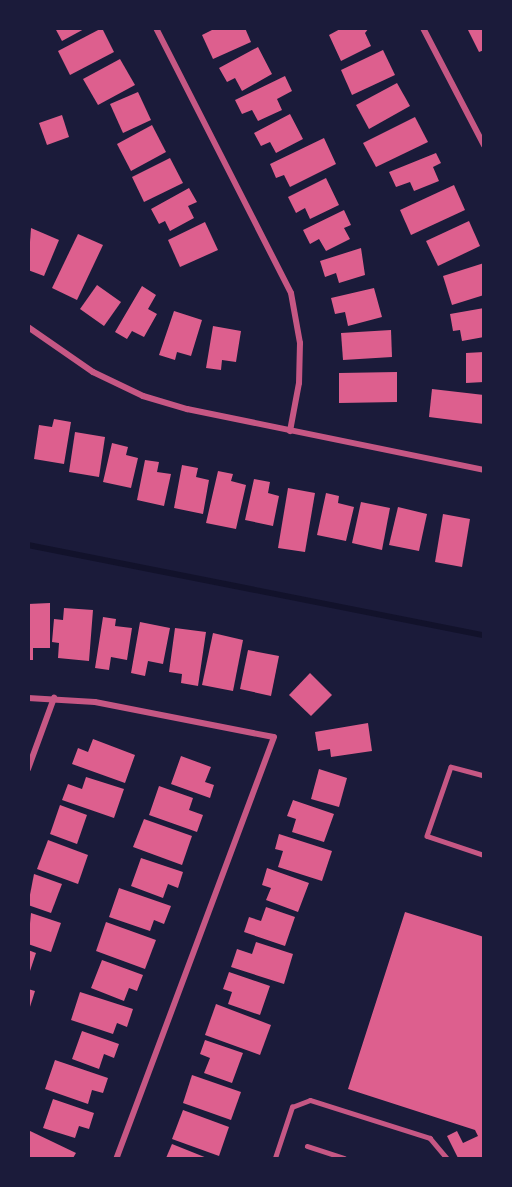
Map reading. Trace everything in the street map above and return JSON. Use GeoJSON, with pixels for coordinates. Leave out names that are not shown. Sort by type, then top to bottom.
{"type":"FeatureCollection","features":[{"type":"Feature","properties":{"kind":"street"},"geometry":{"type":"LineString","coordinates":[[156,28],[291,293],[300,343],[299,383],[290,431]]}},
{"type":"Feature","properties":{"kind":"street"},"geometry":{"type":"LineString","coordinates":[[423,28],[483,145]]}},
{"type":"Feature","properties":{"kind":"street"},"geometry":{"type":"LineString","coordinates":[[28,327],[93,372],[143,396],[290,431],[483,470]]}},
{"type":"Feature","properties":{"kind":"street"},"geometry":{"type":"LineString","coordinates":[[28,698],[54,698],[274,737],[117,1158]]}},
{"type":"Feature","properties":{"kind":"street"},"geometry":{"type":"LineString","coordinates":[[28,769],[54,698]]}},
{"type":"Feature","properties":{"kind":"lane"},"geometry":{"type":"LineString","coordinates":[[483,776],[451,767],[427,836],[483,855]]}},
{"type":"Feature","properties":{"kind":"lane"},"geometry":{"type":"LineString","coordinates":[[275,1158],[292,1107],[310,1100],[430,1138],[447,1158]]}},
{"type":"Feature","properties":{"kind":"lane"},"geometry":{"type":"LineString","coordinates":[[307,1146],[344,1158]]}},
{"type":"Feature","properties":{"kind":"building"},"geometry":{"type":"Polygon","coordinates":[[[55,28],[86,28],[62,41],[55,28]]]}},
{"type":"Feature","properties":{"kind":"building"},"geometry":{"type":"Polygon","coordinates":[[[102,28],[114,52],[70,75],[58,51],[102,28]]]}},
{"type":"Feature","properties":{"kind":"building"},"geometry":{"type":"Polygon","coordinates":[[[216,28],[245,28],[251,42],[213,59],[202,35],[216,28]]]}},
{"type":"Feature","properties":{"kind":"building"},"geometry":{"type":"Polygon","coordinates":[[[342,28],[369,28],[365,33],[371,46],[341,61],[329,35],[342,28]]]}},
{"type":"Feature","properties":{"kind":"building"},"geometry":{"type":"Polygon","coordinates":[[[467,28],[484,28],[484,50],[479,52],[467,28]]]}},
{"type":"Feature","properties":{"kind":"building"},"geometry":{"type":"Polygon","coordinates":[[[258,47],[272,74],[242,91],[235,78],[227,82],[219,68],[258,47]]]}},
{"type":"Feature","properties":{"kind":"building"},"geometry":{"type":"Polygon","coordinates":[[[383,50],[395,75],[352,95],[341,70],[383,50]]]}},
{"type":"Feature","properties":{"kind":"building"},"geometry":{"type":"Polygon","coordinates":[[[120,59],[135,85],[98,105],[83,79],[120,59]]]}},
{"type":"Feature","properties":{"kind":"building"},"geometry":{"type":"Polygon","coordinates":[[[285,76],[292,91],[277,99],[282,110],[258,121],[252,110],[242,114],[235,100],[285,76]]]}},
{"type":"Feature","properties":{"kind":"building"},"geometry":{"type":"Polygon","coordinates":[[[397,83],[410,106],[369,129],[356,105],[397,83]]]}},
{"type":"Feature","properties":{"kind":"building"},"geometry":{"type":"Polygon","coordinates":[[[138,92],[151,120],[123,133],[110,104],[138,92]]]}},
{"type":"Feature","properties":{"kind":"building"},"geometry":{"type":"Polygon","coordinates":[[[290,114],[303,139],[276,153],[270,142],[261,146],[254,133],[290,114]]]}},
{"type":"Feature","properties":{"kind":"building"},"geometry":{"type":"Polygon","coordinates":[[[62,115],[69,137],[47,145],[39,123],[62,115]]]}},
{"type":"Feature","properties":{"kind":"building"},"geometry":{"type":"Polygon","coordinates":[[[415,117],[428,142],[376,167],[363,143],[415,117]]]}},
{"type":"Feature","properties":{"kind":"building"},"geometry":{"type":"Polygon","coordinates":[[[152,125],[166,152],[131,171],[117,144],[152,125]]]}},
{"type":"Feature","properties":{"kind":"building"},"geometry":{"type":"Polygon","coordinates":[[[324,138],[336,164],[290,187],[284,175],[276,178],[270,164],[324,138]]]}},
{"type":"Feature","properties":{"kind":"building"},"geometry":{"type":"Polygon","coordinates":[[[436,153],[441,163],[433,167],[439,181],[414,191],[410,182],[396,187],[389,172],[436,153]]]}},
{"type":"Feature","properties":{"kind":"building"},"geometry":{"type":"Polygon","coordinates":[[[170,158],[183,183],[144,202],[132,177],[170,158]]]}},
{"type":"Feature","properties":{"kind":"building"},"geometry":{"type":"Polygon","coordinates":[[[326,178],[339,205],[310,219],[305,208],[296,213],[288,197],[326,178]]]}},
{"type":"Feature","properties":{"kind":"building"},"geometry":{"type":"Polygon","coordinates":[[[454,185],[465,210],[411,235],[400,210],[454,185]]]}},
{"type":"Feature","properties":{"kind":"building"},"geometry":{"type":"Polygon","coordinates":[[[189,188],[197,202],[188,206],[194,218],[170,231],[165,221],[159,224],[151,209],[189,188]]]}},
{"type":"Feature","properties":{"kind":"building"},"geometry":{"type":"Polygon","coordinates":[[[344,210],[351,225],[344,228],[350,239],[326,251],[319,239],[310,244],[303,230],[344,210]]]}},
{"type":"Feature","properties":{"kind":"building"},"geometry":{"type":"Polygon","coordinates":[[[469,221],[480,246],[438,266],[426,241],[469,221]]]}},
{"type":"Feature","properties":{"kind":"building"},"geometry":{"type":"Polygon","coordinates":[[[205,222],[218,250],[180,267],[168,240],[205,222]]]}},
{"type":"Feature","properties":{"kind":"building"},"geometry":{"type":"Polygon","coordinates":[[[31,228],[59,240],[44,276],[28,270],[31,228]]]}},
{"type":"Feature","properties":{"kind":"building"},"geometry":{"type":"Polygon","coordinates":[[[78,234],[103,245],[77,300],[52,288],[78,234]]]}},
{"type":"Feature","properties":{"kind":"building"},"geometry":{"type":"Polygon","coordinates":[[[361,248],[365,275],[339,283],[336,273],[325,277],[320,261],[361,248]]]}},
{"type":"Feature","properties":{"kind":"building"},"geometry":{"type":"Polygon","coordinates":[[[484,263],[484,295],[452,305],[443,276],[484,263]]]}},
{"type":"Feature","properties":{"kind":"building"},"geometry":{"type":"Polygon","coordinates":[[[97,285],[121,302],[104,326],[80,309],[97,285]]]}},
{"type":"Feature","properties":{"kind":"building"},"geometry":{"type":"Polygon","coordinates":[[[142,286],[156,295],[148,309],[157,314],[144,337],[132,331],[127,339],[115,332],[142,286]]]}},
{"type":"Feature","properties":{"kind":"building"},"geometry":{"type":"Polygon","coordinates":[[[374,288],[382,317],[348,326],[345,312],[335,314],[331,298],[374,288]]]}},
{"type":"Feature","properties":{"kind":"building"},"geometry":{"type":"Polygon","coordinates":[[[484,308],[484,337],[462,341],[460,330],[453,331],[450,314],[484,308]]]}},
{"type":"Feature","properties":{"kind":"building"},"geometry":{"type":"Polygon","coordinates":[[[174,311],[202,320],[191,356],[177,352],[175,360],[159,355],[174,311]]]}},
{"type":"Feature","properties":{"kind":"building"},"geometry":{"type":"Polygon","coordinates":[[[213,326],[241,331],[236,362],[222,360],[221,370],[206,368],[213,326]]]}},
{"type":"Feature","properties":{"kind":"building"},"geometry":{"type":"Polygon","coordinates":[[[391,330],[392,357],[343,360],[341,333],[391,330]]]}},
{"type":"Feature","properties":{"kind":"building"},"geometry":{"type":"Polygon","coordinates":[[[484,352],[484,382],[466,383],[466,353],[484,352]]]}},
{"type":"Feature","properties":{"kind":"building"},"geometry":{"type":"Polygon","coordinates":[[[397,372],[397,402],[339,403],[339,373],[397,372]]]}},
{"type":"Feature","properties":{"kind":"building"},"geometry":{"type":"Polygon","coordinates":[[[432,389],[484,395],[484,424],[429,417],[432,389]]]}},
{"type":"Feature","properties":{"kind":"building"},"geometry":{"type":"Polygon","coordinates":[[[54,419],[71,422],[64,464],[34,459],[39,425],[52,427],[54,419]]]}},
{"type":"Feature","properties":{"kind":"building"},"geometry":{"type":"Polygon","coordinates":[[[75,432],[105,437],[99,477],[69,472],[75,432]]]}},
{"type":"Feature","properties":{"kind":"building"},"geometry":{"type":"Polygon","coordinates":[[[112,443],[128,447],[126,455],[138,458],[131,488],[103,482],[112,443]]]}},
{"type":"Feature","properties":{"kind":"building"},"geometry":{"type":"Polygon","coordinates":[[[145,460],[159,462],[157,472],[171,474],[164,506],[137,500],[145,460]]]}},
{"type":"Feature","properties":{"kind":"building"},"geometry":{"type":"Polygon","coordinates":[[[182,465],[198,468],[196,477],[209,480],[203,514],[174,508],[182,465]]]}},
{"type":"Feature","properties":{"kind":"building"},"geometry":{"type":"Polygon","coordinates":[[[218,471],[233,474],[231,481],[246,485],[236,529],[206,523],[218,471]]]}},
{"type":"Feature","properties":{"kind":"building"},"geometry":{"type":"Polygon","coordinates":[[[254,479],[270,482],[268,493],[279,496],[273,526],[245,520],[254,479]]]}},
{"type":"Feature","properties":{"kind":"building"},"geometry":{"type":"Polygon","coordinates":[[[288,488],[315,493],[305,552],[278,548],[288,488]]]}},
{"type":"Feature","properties":{"kind":"building"},"geometry":{"type":"Polygon","coordinates":[[[326,493],[339,496],[338,503],[354,507],[346,541],[317,535],[326,493]]]}},
{"type":"Feature","properties":{"kind":"building"},"geometry":{"type":"Polygon","coordinates":[[[361,502],[390,508],[382,550],[352,543],[361,502]]]}},
{"type":"Feature","properties":{"kind":"building"},"geometry":{"type":"Polygon","coordinates":[[[398,507],[427,514],[419,551],[389,545],[398,507]]]}},
{"type":"Feature","properties":{"kind":"building"},"geometry":{"type":"Polygon","coordinates":[[[443,514],[470,519],[462,567],[435,562],[443,514]]]}},
{"type":"Feature","properties":{"kind":"building"},"geometry":{"type":"Polygon","coordinates":[[[50,603],[50,648],[33,648],[33,660],[28,660],[28,604],[50,603]]]}},
{"type":"Feature","properties":{"kind":"building"},"geometry":{"type":"Polygon","coordinates":[[[64,608],[93,610],[89,661],[58,658],[59,643],[52,642],[54,619],[63,620],[64,608]]]}},
{"type":"Feature","properties":{"kind":"building"},"geometry":{"type":"Polygon","coordinates":[[[103,617],[116,619],[115,626],[132,628],[127,660],[111,657],[109,670],[95,668],[103,617]]]}},
{"type":"Feature","properties":{"kind":"building"},"geometry":{"type":"Polygon","coordinates":[[[140,622],[170,628],[163,664],[148,661],[145,676],[131,673],[140,622]]]}},
{"type":"Feature","properties":{"kind":"building"},"geometry":{"type":"Polygon","coordinates":[[[175,628],[206,632],[198,686],[181,683],[182,674],[169,672],[175,628]]]}},
{"type":"Feature","properties":{"kind":"building"},"geometry":{"type":"Polygon","coordinates":[[[213,633],[243,640],[233,691],[202,685],[213,633]]]}},
{"type":"Feature","properties":{"kind":"building"},"geometry":{"type":"Polygon","coordinates":[[[248,650],[279,656],[271,696],[240,689],[248,650]]]}},
{"type":"Feature","properties":{"kind":"building"},"geometry":{"type":"Polygon","coordinates":[[[310,673],[332,695],[311,716],[289,695],[310,673]]]}},
{"type":"Feature","properties":{"kind":"building"},"geometry":{"type":"Polygon","coordinates":[[[368,723],[372,751],[331,757],[330,749],[318,751],[315,732],[368,723]]]}},
{"type":"Feature","properties":{"kind":"building"},"geometry":{"type":"Polygon","coordinates":[[[93,739],[135,755],[125,783],[72,764],[78,748],[88,752],[93,739]]]}},
{"type":"Feature","properties":{"kind":"building"},"geometry":{"type":"Polygon","coordinates":[[[181,756],[211,767],[205,782],[214,785],[210,798],[171,784],[181,756]]]}},
{"type":"Feature","properties":{"kind":"building"},"geometry":{"type":"Polygon","coordinates":[[[319,769],[347,778],[339,807],[311,799],[319,769]]]}},
{"type":"Feature","properties":{"kind":"building"},"geometry":{"type":"Polygon","coordinates":[[[86,777],[124,789],[114,818],[62,800],[68,784],[82,789],[86,777]]]}},
{"type":"Feature","properties":{"kind":"building"},"geometry":{"type":"Polygon","coordinates":[[[159,786],[193,798],[189,810],[203,815],[197,832],[149,815],[159,786]]]}},
{"type":"Feature","properties":{"kind":"building"},"geometry":{"type":"Polygon","coordinates":[[[293,800],[334,814],[324,842],[292,832],[296,819],[287,816],[293,800]]]}},
{"type":"Feature","properties":{"kind":"building"},"geometry":{"type":"Polygon","coordinates":[[[60,805],[87,815],[77,844],[50,834],[60,805]]]}},
{"type":"Feature","properties":{"kind":"building"},"geometry":{"type":"Polygon","coordinates":[[[144,819],[192,836],[182,865],[133,847],[144,819]]]}},
{"type":"Feature","properties":{"kind":"building"},"geometry":{"type":"Polygon","coordinates":[[[279,834],[332,851],[322,881],[278,867],[283,851],[275,849],[279,834]]]}},
{"type":"Feature","properties":{"kind":"building"},"geometry":{"type":"Polygon","coordinates":[[[48,840],[88,855],[78,884],[37,869],[48,840]]]}},
{"type":"Feature","properties":{"kind":"building"},"geometry":{"type":"Polygon","coordinates":[[[141,858],[183,872],[178,888],[168,884],[163,898],[131,886],[141,858]]]}},
{"type":"Feature","properties":{"kind":"building"},"geometry":{"type":"Polygon","coordinates":[[[267,868],[309,883],[298,912],[266,900],[271,888],[262,885],[267,868]]]}},
{"type":"Feature","properties":{"kind":"building"},"geometry":{"type":"Polygon","coordinates":[[[34,874],[62,884],[51,913],[28,905],[34,874]]]}},
{"type":"Feature","properties":{"kind":"building"},"geometry":{"type":"Polygon","coordinates":[[[119,888],[171,906],[164,924],[154,920],[150,931],[109,917],[119,888]]]}},
{"type":"Feature","properties":{"kind":"building"},"geometry":{"type":"Polygon","coordinates":[[[266,907],[295,917],[285,946],[244,932],[249,917],[261,921],[266,907]]]}},
{"type":"Feature","properties":{"kind":"building"},"geometry":{"type":"Polygon","coordinates":[[[405,912],[484,937],[484,1158],[458,1158],[447,1136],[457,1131],[463,1143],[478,1136],[475,1130],[348,1089],[405,912]]]}},
{"type":"Feature","properties":{"kind":"building"},"geometry":{"type":"Polygon","coordinates":[[[31,913],[61,923],[51,952],[28,944],[31,913]]]}},
{"type":"Feature","properties":{"kind":"building"},"geometry":{"type":"Polygon","coordinates":[[[106,922],[156,940],[145,969],[96,951],[106,922]]]}},
{"type":"Feature","properties":{"kind":"building"},"geometry":{"type":"Polygon","coordinates":[[[256,942],[293,954],[284,984],[231,967],[237,949],[252,954],[256,942]]]}},
{"type":"Feature","properties":{"kind":"building"},"geometry":{"type":"Polygon","coordinates":[[[28,950],[36,953],[29,974],[28,974],[28,950]]]}},
{"type":"Feature","properties":{"kind":"building"},"geometry":{"type":"Polygon","coordinates":[[[102,960],[143,975],[137,991],[129,988],[124,1001],[91,988],[102,960]]]}},
{"type":"Feature","properties":{"kind":"building"},"geometry":{"type":"Polygon","coordinates":[[[229,972],[270,986],[260,1015],[228,1004],[232,992],[223,989],[229,972]]]}},
{"type":"Feature","properties":{"kind":"building"},"geometry":{"type":"Polygon","coordinates":[[[28,989],[35,991],[29,1010],[28,1010],[28,989]]]}},
{"type":"Feature","properties":{"kind":"building"},"geometry":{"type":"Polygon","coordinates":[[[80,992],[133,1009],[127,1027],[117,1023],[113,1034],[71,1020],[80,992]]]}},
{"type":"Feature","properties":{"kind":"building"},"geometry":{"type":"Polygon","coordinates":[[[216,1004],[271,1025],[260,1055],[205,1035],[216,1004]]]}},
{"type":"Feature","properties":{"kind":"building"},"geometry":{"type":"Polygon","coordinates":[[[82,1031],[119,1044],[114,1058],[104,1054],[99,1069],[72,1059],[82,1031]]]}},
{"type":"Feature","properties":{"kind":"building"},"geometry":{"type":"Polygon","coordinates":[[[205,1040],[243,1053],[232,1083],[204,1073],[210,1058],[200,1054],[205,1040]]]}},
{"type":"Feature","properties":{"kind":"building"},"geometry":{"type":"Polygon","coordinates":[[[55,1060],[108,1078],[103,1093],[92,1090],[88,1104],[45,1089],[55,1060]]]}},
{"type":"Feature","properties":{"kind":"building"},"geometry":{"type":"Polygon","coordinates":[[[192,1075],[241,1092],[231,1120],[183,1103],[192,1075]]]}},
{"type":"Feature","properties":{"kind":"building"},"geometry":{"type":"Polygon","coordinates":[[[53,1099],[94,1113],[89,1129],[79,1126],[75,1138],[43,1128],[53,1099]]]}},
{"type":"Feature","properties":{"kind":"building"},"geometry":{"type":"Polygon","coordinates":[[[183,1110],[229,1127],[219,1156],[172,1139],[183,1110]]]}},
{"type":"Feature","properties":{"kind":"building"},"geometry":{"type":"Polygon","coordinates":[[[28,1130],[76,1153],[73,1158],[28,1158],[28,1130]]]}},
{"type":"Feature","properties":{"kind":"building"},"geometry":{"type":"Polygon","coordinates":[[[172,1144],[207,1158],[166,1158],[172,1144]]]}},
{"type":"Feature","properties":{"kind":"waterway"},"geometry":{"type":"LineString","coordinates":[[28,545],[484,635]]}}]}
